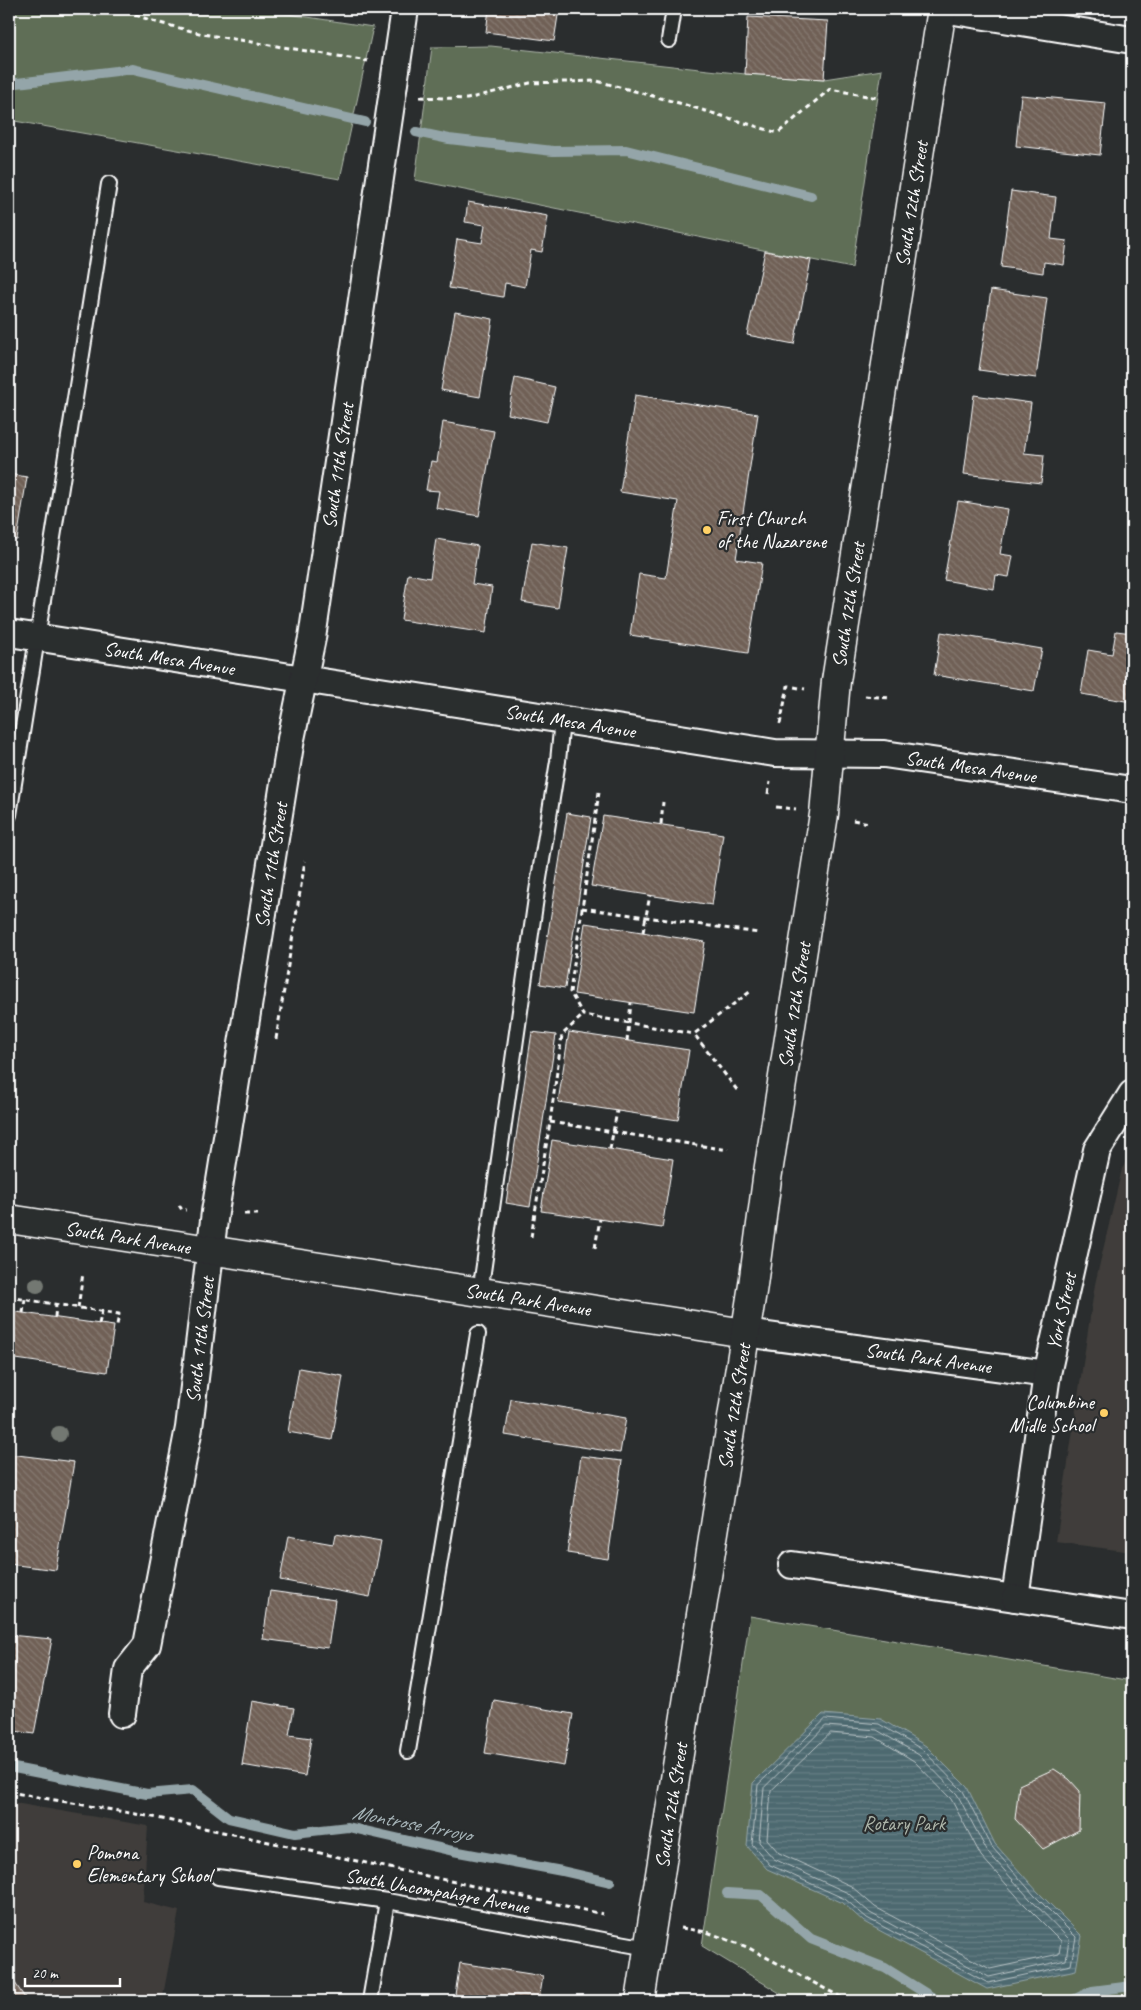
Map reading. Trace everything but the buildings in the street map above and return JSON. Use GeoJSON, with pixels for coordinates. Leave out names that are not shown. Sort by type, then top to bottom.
{"type":"FeatureCollection","features":[{"type":"Feature","properties":{"kind":"street","name":"South 11th Street"},"geometry":{"type":"LineString","coordinates":[[122,1714],[128,1669],[147,1645],[185,1447],[216,1205],[291,739],[312,638],[405,9]]}},
{"type":"Feature","properties":{"kind":"street"},"geometry":{"type":"LineString","coordinates":[[942,9],[1132,40]]}},
{"type":"Feature","properties":{"kind":"street","name":"South 12th Street"},"geometry":{"type":"LineString","coordinates":[[640,2001],[823,820],[828,754],[839,662],[942,9]]}},
{"type":"Feature","properties":{"kind":"street","name":"South Mesa Avenue"},"geometry":{"type":"LineString","coordinates":[[9,634],[775,753],[884,754],[1132,790]]}},
{"type":"Feature","properties":{"kind":"street","name":"York Street"},"geometry":{"type":"LineString","coordinates":[[1015,1598],[1047,1374],[1097,1150],[1132,1094]]}},
{"type":"Feature","properties":{"kind":"street","name":"South Park Avenue"},"geometry":{"type":"LineString","coordinates":[[9,1219],[745,1333],[1047,1374]]}},
{"type":"Feature","properties":{"kind":"street"},"geometry":{"type":"LineString","coordinates":[[792,1565],[1132,1616]]}},
{"type":"Feature","properties":{"kind":"lane"},"geometry":{"type":"LineString","coordinates":[[669,40],[674,9]]}},
{"type":"Feature","properties":{"kind":"lane"},"geometry":{"type":"LineString","coordinates":[[9,816],[109,184]]}},
{"type":"Feature","properties":{"kind":"lane"},"geometry":{"type":"LineString","coordinates":[[480,1293],[537,891],[558,761],[562,720]]}},
{"type":"Feature","properties":{"kind":"lane"},"geometry":{"type":"LineString","coordinates":[[408,1751],[478,1334]]}},
{"type":"Feature","properties":{"kind":"lane","name":"South Uncompahgre Avenue"},"geometry":{"type":"LineString","coordinates":[[218,1877],[387,1901],[648,1948]]}},
{"type":"Feature","properties":{"kind":"lane"},"geometry":{"type":"LineString","coordinates":[[370,2001],[387,1901]]}},
{"type":"Feature","properties":{"kind":"path"},"geometry":{"type":"LineString","coordinates":[[118,9],[156,22],[203,34],[370,61],[395,77],[421,98],[468,99],[530,83],[597,81],[778,133],[830,89],[878,98]]}},
{"type":"Feature","properties":{"kind":"path"},"geometry":{"type":"LineString","coordinates":[[583,1015],[570,992],[599,792]]}},
{"type":"Feature","properties":{"kind":"path"},"geometry":{"type":"LineString","coordinates":[[660,824],[663,802]]}},
{"type":"Feature","properties":{"kind":"path"},"geometry":{"type":"LineString","coordinates":[[276,1039],[305,860]]}},
{"type":"Feature","properties":{"kind":"path"},"geometry":{"type":"LineString","coordinates":[[643,932],[650,895]]}},
{"type":"Feature","properties":{"kind":"path"},"geometry":{"type":"LineString","coordinates":[[582,908],[759,933]]}},
{"type":"Feature","properties":{"kind":"path"},"geometry":{"type":"LineString","coordinates":[[694,1034],[751,992]]}},
{"type":"Feature","properties":{"kind":"path"},"geometry":{"type":"LineString","coordinates":[[627,1041],[631,1003]]}},
{"type":"Feature","properties":{"kind":"path"},"geometry":{"type":"LineString","coordinates":[[583,1015],[694,1034],[736,1090]]}},
{"type":"Feature","properties":{"kind":"path"},"geometry":{"type":"LineString","coordinates":[[531,1237],[562,1035],[583,1015]]}},
{"type":"Feature","properties":{"kind":"path"},"geometry":{"type":"LineString","coordinates":[[610,1149],[618,1111]]}},
{"type":"Feature","properties":{"kind":"path"},"geometry":{"type":"LineString","coordinates":[[550,1122],[728,1150]]}},
{"type":"Feature","properties":{"kind":"path"},"geometry":{"type":"LineString","coordinates":[[595,1248],[600,1219]]}},
{"type":"Feature","properties":{"kind":"path"},"geometry":{"type":"LineString","coordinates":[[78,1308],[83,1273]]}},
{"type":"Feature","properties":{"kind":"path"},"geometry":{"type":"LineString","coordinates":[[9,1296],[119,1314],[117,1325]]}},
{"type":"Feature","properties":{"kind":"path"},"geometry":{"type":"LineString","coordinates":[[23,1313],[25,1299]]}},
{"type":"Feature","properties":{"kind":"path"},"geometry":{"type":"LineString","coordinates":[[54,1317],[56,1305]]}},
{"type":"Feature","properties":{"kind":"path"},"geometry":{"type":"LineString","coordinates":[[99,1324],[102,1311]]}},
{"type":"Feature","properties":{"kind":"path"},"geometry":{"type":"LineString","coordinates":[[9,1792],[153,1817],[592,1911]]}},
{"type":"Feature","properties":{"kind":"path"},"geometry":{"type":"LineString","coordinates":[[1132,1921],[1132,1955]]}},
{"type":"Feature","properties":{"kind":"path"},"geometry":{"type":"LineString","coordinates":[[679,1928],[707,1932],[747,1947],[848,2001]]}},
{"type":"Feature","properties":{"kind":"shaded area","name":"Columbine Midle School"},"geometry":{"type":"Polygon","coordinates":[[[1132,1151],[1132,1552],[1056,1542],[1095,1284],[1122,1169],[1132,1151]]]}},
{"type":"Feature","properties":{"kind":"shaded area","name":"Pomona Elementary School"},"geometry":{"type":"Polygon","coordinates":[[[9,1802],[148,1826],[143,1902],[179,1911],[162,2001],[9,2001],[9,1802]]]}},
{"type":"Feature","properties":{"kind":"green space"},"geometry":{"type":"Polygon","coordinates":[[[9,9],[255,9],[373,27],[340,179],[9,120],[9,9]]]}},
{"type":"Feature","properties":{"kind":"green space"},"geometry":{"type":"Polygon","coordinates":[[[491,46],[745,74],[824,79],[882,70],[852,268],[415,180],[432,47],[491,46]]]}},
{"type":"Feature","properties":{"kind":"green space","name":"Rotary Park"},"geometry":{"type":"Polygon","coordinates":[[[750,1616],[1132,1681],[1132,2001],[793,2001],[702,1946],[750,1616]]]}},
{"type":"Feature","properties":{"kind":"water"},"geometry":{"type":"Polygon","coordinates":[[[823,1714],[881,1719],[926,1746],[967,1787],[995,1844],[1038,1892],[1082,1936],[1076,1970],[987,1989],[864,1922],[843,1903],[767,1869],[747,1846],[753,1783],[823,1714]]]}},
{"type":"Feature","properties":{"kind":"waterway"},"geometry":{"type":"LineString","coordinates":[[9,84],[133,69],[365,122]]}},
{"type":"Feature","properties":{"kind":"waterway"},"geometry":{"type":"LineString","coordinates":[[416,132],[449,139],[553,151],[626,150],[811,196]]}},
{"type":"Feature","properties":{"kind":"waterway","name":"Montrose Arroyo"},"geometry":{"type":"LineString","coordinates":[[9,1767],[147,1794],[193,1790],[229,1818],[295,1833],[348,1827],[453,1851],[610,1882]]}},
{"type":"Feature","properties":{"kind":"waterway","name":"Montrose Arroyo"},"geometry":{"type":"LineString","coordinates":[[727,1893],[761,1895],[811,1939],[885,1968],[938,2001]]}},
{"type":"Feature","properties":{"kind":"waterway","name":"Montrose Arroyo"},"geometry":{"type":"LineString","coordinates":[[1071,2001],[1092,1991],[1132,1986]]}},
{"type":"Feature","properties":{"kind":"place","name":"First Church of the Nazarene"},"geometry":{"type":"Point","coordinates":[707,530]}},
{"type":"Feature","properties":{"kind":"place","name":"Columbine Midle School"},"geometry":{"type":"Point","coordinates":[1104,1413]}},
{"type":"Feature","properties":{"kind":"place","name":"Pomona Elementary School"},"geometry":{"type":"Point","coordinates":[77,1864]}}]}
